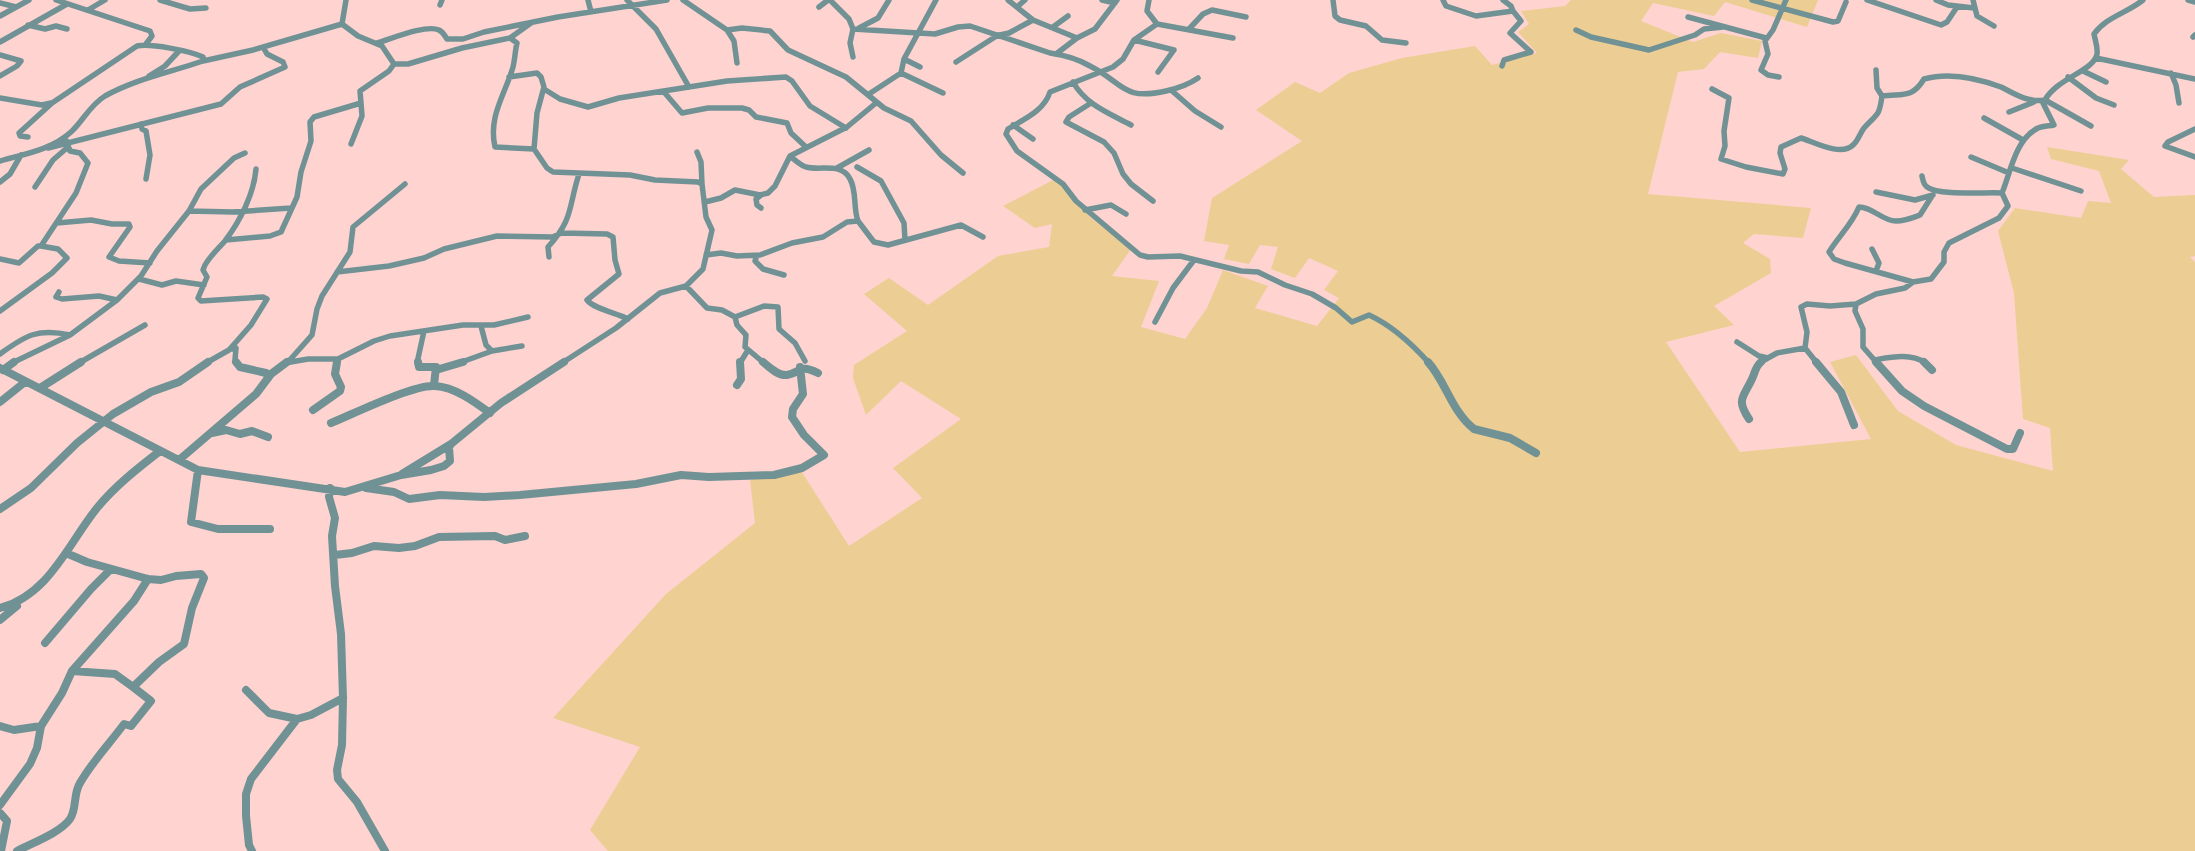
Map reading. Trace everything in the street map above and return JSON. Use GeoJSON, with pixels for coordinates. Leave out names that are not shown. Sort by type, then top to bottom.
{"type":"FeatureCollection","features":[{"type":"Feature","properties":{"kind":"street"},"geometry":{"type":"LineString","coordinates":[[0,16],[29,0]]}},
{"type":"Feature","properties":{"kind":"street"},"geometry":{"type":"LineString","coordinates":[[28,137],[20,136],[19,133],[43,108],[131,49],[146,44],[152,36],[150,31],[56,0]]}},
{"type":"Feature","properties":{"kind":"street"},"geometry":{"type":"LineString","coordinates":[[88,10],[105,0]]}},
{"type":"Feature","properties":{"kind":"street"},"geometry":{"type":"LineString","coordinates":[[160,0],[190,9],[206,8]]}},
{"type":"Feature","properties":{"kind":"street"},"geometry":{"type":"LineString","coordinates":[[342,24],[346,0]]}},
{"type":"Feature","properties":{"kind":"street"},"geometry":{"type":"LineString","coordinates":[[588,0],[591,12]]}},
{"type":"Feature","properties":{"kind":"street"},"geometry":{"type":"LineString","coordinates":[[627,0],[656,29],[689,87]]}},
{"type":"Feature","properties":{"kind":"street"},"geometry":{"type":"LineString","coordinates":[[376,43],[414,32],[438,28],[447,39],[463,39],[484,32],[531,23],[667,0]]}},
{"type":"Feature","properties":{"kind":"street"},"geometry":{"type":"LineString","coordinates":[[683,0],[727,30],[733,37],[736,45],[737,63]]}},
{"type":"Feature","properties":{"kind":"street"},"geometry":{"type":"LineString","coordinates":[[819,7],[829,0],[849,19],[855,29]]}},
{"type":"Feature","properties":{"kind":"street"},"geometry":{"type":"LineString","coordinates":[[853,57],[850,48],[851,34],[855,29],[868,25],[883,13],[889,0]]}},
{"type":"Feature","properties":{"kind":"street"},"geometry":{"type":"LineString","coordinates":[[869,94],[901,73],[904,59],[936,0]]}},
{"type":"Feature","properties":{"kind":"street"},"geometry":{"type":"LineString","coordinates":[[1008,0],[1033,20],[1077,38]]}},
{"type":"Feature","properties":{"kind":"street"},"geometry":{"type":"LineString","coordinates":[[1017,7],[1025,0]]}},
{"type":"Feature","properties":{"kind":"street"},"geometry":{"type":"LineString","coordinates":[[1056,54],[1077,38],[1085,37],[1099,24],[1116,2],[1102,0]]}},
{"type":"Feature","properties":{"kind":"street"},"geometry":{"type":"LineString","coordinates":[[1148,0],[1147,12],[1157,24],[1233,38]]}},
{"type":"Feature","properties":{"kind":"street"},"geometry":{"type":"LineString","coordinates":[[1333,0],[1335,16],[1340,20],[1366,26],[1382,40],[1406,43]]}},
{"type":"Feature","properties":{"kind":"street"},"geometry":{"type":"LineString","coordinates":[[1443,0],[1446,6],[1476,16],[1514,11]]}},
{"type":"Feature","properties":{"kind":"street"},"geometry":{"type":"LineString","coordinates":[[1502,66],[1502,61],[1504,60],[1531,52],[1510,33],[1521,21],[1518,14],[1503,0]]}},
{"type":"Feature","properties":{"kind":"street"},"geometry":{"type":"LineString","coordinates":[[1752,0],[1833,22],[1838,21],[1846,1],[1838,0]]}},
{"type":"Feature","properties":{"kind":"street"},"geometry":{"type":"LineString","coordinates":[[1779,77],[1761,70],[1768,54],[1765,47],[1766,38],[1772,30],[1786,0]]}},
{"type":"Feature","properties":{"kind":"street"},"geometry":{"type":"LineString","coordinates":[[1867,0],[1941,25],[1947,22],[1957,6]]}},
{"type":"Feature","properties":{"kind":"street"},"geometry":{"type":"LineString","coordinates":[[1936,0],[1957,6],[1974,8]]}},
{"type":"Feature","properties":{"kind":"street"},"geometry":{"type":"LineString","coordinates":[[1973,0],[1977,16],[1994,26]]}},
{"type":"Feature","properties":{"kind":"street"},"geometry":{"type":"LineString","coordinates":[[2043,101],[2049,92],[2068,77],[2082,71],[2096,58],[2097,48],[2094,34],[2098,26],[2144,0]]}},
{"type":"Feature","properties":{"kind":"street"},"geometry":{"type":"LineString","coordinates":[[2188,0],[2195,2]]}},
{"type":"Feature","properties":{"kind":"street"},"geometry":{"type":"LineString","coordinates":[[1892,8],[1893,2]]}},
{"type":"Feature","properties":{"kind":"street"},"geometry":{"type":"LineString","coordinates":[[0,3],[16,7]]}},
{"type":"Feature","properties":{"kind":"street"},"geometry":{"type":"LineString","coordinates":[[0,42],[67,4]]}},
{"type":"Feature","properties":{"kind":"street"},"geometry":{"type":"LineString","coordinates":[[1189,29],[1208,12],[1220,11],[1246,17]]}},
{"type":"Feature","properties":{"kind":"street"},"geometry":{"type":"LineString","coordinates":[[1053,27],[1068,16]]}},
{"type":"Feature","properties":{"kind":"street"},"geometry":{"type":"LineString","coordinates":[[1688,17],[1766,38]]}},
{"type":"Feature","properties":{"kind":"street"},"geometry":{"type":"LineString","coordinates":[[956,62],[999,35],[1009,33],[1033,20]]}},
{"type":"Feature","properties":{"kind":"street"},"geometry":{"type":"LineString","coordinates":[[394,64],[408,64],[462,48],[507,40],[531,23]]}},
{"type":"Feature","properties":{"kind":"street"},"geometry":{"type":"LineString","coordinates":[[342,24],[358,36],[382,46],[394,64]]}},
{"type":"Feature","properties":{"kind":"street"},"geometry":{"type":"LineString","coordinates":[[35,187],[48,171],[57,153],[102,98],[142,80],[203,61],[237,55],[342,24]]}},
{"type":"Feature","properties":{"kind":"street"},"geometry":{"type":"LineString","coordinates":[[1157,24],[1134,40],[1123,59],[1113,67],[1050,92],[1047,102],[1041,108],[1008,128],[1006,134],[1017,151],[1063,184],[1085,210],[1140,255],[1148,257],[1180,256],[1241,271],[1258,272],[1285,285],[1312,294],[1336,308],[1352,322],[1369,315],[1382,319],[1414,346],[1431,365],[1466,423],[1474,429],[1517,440],[1536,453]]}},
{"type":"Feature","properties":{"kind":"street"},"geometry":{"type":"LineString","coordinates":[[28,25],[45,29],[56,26],[67,29]]}},
{"type":"Feature","properties":{"kind":"street"},"geometry":{"type":"LineString","coordinates":[[855,29],[936,34],[958,27],[970,26],[1091,66],[1124,90],[1148,95],[1187,86],[1198,78]]}},
{"type":"Feature","properties":{"kind":"street"},"geometry":{"type":"LineString","coordinates":[[1576,30],[1591,38],[1620,42],[1649,50],[1676,40],[1695,36],[1710,27],[1723,27]]}},
{"type":"Feature","properties":{"kind":"street"},"geometry":{"type":"LineString","coordinates":[[727,30],[742,28],[770,30],[788,50],[846,77],[869,94],[876,103],[911,121],[941,155],[963,173]]}},
{"type":"Feature","properties":{"kind":"street"},"geometry":{"type":"LineString","coordinates":[[462,48],[463,39]]}},
{"type":"Feature","properties":{"kind":"street"},"geometry":{"type":"LineString","coordinates":[[507,40],[517,44],[510,77],[492,121],[492,141],[495,147],[499,148],[519,147],[534,149]]}},
{"type":"Feature","properties":{"kind":"street"},"geometry":{"type":"LineString","coordinates":[[1134,40],[1174,50],[1158,72]]}},
{"type":"Feature","properties":{"kind":"street"},"geometry":{"type":"LineString","coordinates":[[146,44],[158,48],[200,54],[203,57],[203,61]]}},
{"type":"Feature","properties":{"kind":"street"},"geometry":{"type":"LineString","coordinates":[[0,161],[221,104],[225,97],[243,86],[285,67],[283,62],[267,54],[263,47]]}},
{"type":"Feature","properties":{"kind":"street"},"geometry":{"type":"LineString","coordinates":[[142,80],[165,66],[179,51]]}},
{"type":"Feature","properties":{"kind":"street"},"geometry":{"type":"LineString","coordinates":[[0,55],[21,61],[17,66],[0,76]]}},
{"type":"Feature","properties":{"kind":"street"},"geometry":{"type":"LineString","coordinates":[[2096,58],[2195,79]]}},
{"type":"Feature","properties":{"kind":"street"},"geometry":{"type":"LineString","coordinates":[[904,59],[920,68]]}},
{"type":"Feature","properties":{"kind":"street"},"geometry":{"type":"LineString","coordinates":[[351,144],[362,116],[360,91],[389,71],[394,64]]}},
{"type":"Feature","properties":{"kind":"street"},"geometry":{"type":"LineString","coordinates":[[1712,89],[1729,98],[1722,159],[1746,167],[1783,174],[1786,173],[1786,169],[1779,154],[1781,147],[1801,138],[1834,149],[1846,149],[1853,145],[1880,112],[1882,96],[1877,88],[1876,70]]}},
{"type":"Feature","properties":{"kind":"street"},"geometry":{"type":"LineString","coordinates":[[2082,71],[2106,82]]}},
{"type":"Feature","properties":{"kind":"street"},"geometry":{"type":"LineString","coordinates":[[510,77],[537,73],[542,78],[544,90],[537,113],[534,149],[547,168],[553,172],[630,175],[702,184]]}},
{"type":"Feature","properties":{"kind":"street"},"geometry":{"type":"LineString","coordinates":[[901,73],[942,93]]}},
{"type":"Feature","properties":{"kind":"street"},"geometry":{"type":"LineString","coordinates":[[2171,73],[2176,85],[2179,103]]}},
{"type":"Feature","properties":{"kind":"street"},"geometry":{"type":"LineString","coordinates":[[1882,96],[1916,92],[1924,79],[1941,75],[1974,80],[1996,86],[2034,102]]}},
{"type":"Feature","properties":{"kind":"street"},"geometry":{"type":"LineString","coordinates":[[2068,77],[2096,98],[2114,105]]}},
{"type":"Feature","properties":{"kind":"street"},"geometry":{"type":"LineString","coordinates":[[544,90],[560,99],[588,108],[619,98],[727,81],[790,78],[797,91],[810,106],[820,114],[830,117],[846,128]]}},
{"type":"Feature","properties":{"kind":"street"},"geometry":{"type":"LineString","coordinates":[[1073,82],[1076,90],[1091,103],[1131,125]]}},
{"type":"Feature","properties":{"kind":"street"},"geometry":{"type":"LineString","coordinates":[[1171,90],[1195,111],[1221,127]]}},
{"type":"Feature","properties":{"kind":"street"},"geometry":{"type":"LineString","coordinates":[[664,92],[682,113],[708,108],[742,108],[749,110],[756,116],[788,123],[792,133],[806,147]]}},
{"type":"Feature","properties":{"kind":"street"},"geometry":{"type":"LineString","coordinates":[[0,98],[43,108]]}},
{"type":"Feature","properties":{"kind":"street"},"geometry":{"type":"LineString","coordinates":[[1932,196],[1920,216],[1899,222],[1889,221],[1864,206],[1859,207],[1829,255],[1845,263],[1876,270],[1904,280],[1913,282],[1931,279],[1944,262],[1944,252],[1949,243],[1999,218],[2008,206],[2002,193],[2012,158],[2023,140],[2040,128],[2054,125],[2043,101]]}},
{"type":"Feature","properties":{"kind":"street"},"geometry":{"type":"LineString","coordinates":[[2008,112],[2034,102],[2043,101],[2091,126]]}},
{"type":"Feature","properties":{"kind":"street"},"geometry":{"type":"LineString","coordinates":[[226,240],[277,234],[282,228],[297,197],[301,172],[311,141],[310,122],[314,117],[361,103]]}},
{"type":"Feature","properties":{"kind":"street"},"geometry":{"type":"LineString","coordinates":[[761,208],[757,204],[756,199],[761,195],[771,192],[778,182],[782,164],[790,156],[846,128],[862,118],[876,103]]}},
{"type":"Feature","properties":{"kind":"street"},"geometry":{"type":"LineString","coordinates":[[1091,103],[1069,117],[1066,122],[1104,142],[1114,153],[1123,174],[1131,184],[1153,201]]}},
{"type":"Feature","properties":{"kind":"street"},"geometry":{"type":"LineString","coordinates":[[1984,118],[2023,140]]}},
{"type":"Feature","properties":{"kind":"street"},"geometry":{"type":"LineString","coordinates":[[141,124],[142,129],[146,131],[150,155],[146,179]]}},
{"type":"Feature","properties":{"kind":"street"},"geometry":{"type":"LineString","coordinates":[[1013,125],[1033,139]]}},
{"type":"Feature","properties":{"kind":"street"},"geometry":{"type":"LineString","coordinates":[[2195,129],[2168,142],[2165,146],[2195,157]]}},
{"type":"Feature","properties":{"kind":"street"},"geometry":{"type":"LineString","coordinates":[[0,259],[20,263],[40,246],[80,186],[88,168],[84,156],[70,151],[67,143]]}},
{"type":"Feature","properties":{"kind":"street"},"geometry":{"type":"LineString","coordinates":[[837,168],[869,150]]}},
{"type":"Feature","properties":{"kind":"street"},"geometry":{"type":"LineString","coordinates":[[400,475],[451,444],[501,403],[628,319],[660,293],[686,286],[695,279],[703,270],[712,230],[706,217],[705,202],[702,196],[701,162],[697,152]]}},
{"type":"Feature","properties":{"kind":"street"},"geometry":{"type":"LineString","coordinates":[[2,369],[70,335],[117,300],[150,263],[157,250],[188,211],[201,189],[234,158],[245,154]]}},
{"type":"Feature","properties":{"kind":"street"},"geometry":{"type":"LineString","coordinates":[[0,182],[10,174],[21,156]]}},
{"type":"Feature","properties":{"kind":"street"},"geometry":{"type":"LineString","coordinates":[[790,156],[806,166],[837,168],[847,174],[850,180],[853,210],[858,221],[874,242],[888,245],[961,225],[983,237]]}},
{"type":"Feature","properties":{"kind":"street"},"geometry":{"type":"LineString","coordinates":[[1971,157],[2081,191]]}},
{"type":"Feature","properties":{"kind":"street"},"geometry":{"type":"LineString","coordinates":[[857,166],[881,181],[904,223],[905,240]]}},
{"type":"Feature","properties":{"kind":"street"},"geometry":{"type":"LineString","coordinates":[[229,350],[251,325],[267,299],[263,297],[201,301],[198,298],[207,277],[203,270],[206,263],[226,240],[240,217],[257,177],[256,169]]}},
{"type":"Feature","properties":{"kind":"street"},"geometry":{"type":"LineString","coordinates":[[549,256],[548,247],[561,233],[570,216],[574,187],[579,174]]}},
{"type":"Feature","properties":{"kind":"street"},"geometry":{"type":"LineString","coordinates":[[1922,176],[1923,183],[1928,188],[1940,191],[2002,193]]}},
{"type":"Feature","properties":{"kind":"street"},"geometry":{"type":"LineString","coordinates":[[179,460],[256,394],[276,369],[287,362],[312,335],[322,296],[350,252],[353,227],[405,184]]}},
{"type":"Feature","properties":{"kind":"street"},"geometry":{"type":"LineString","coordinates":[[705,202],[720,198],[727,192],[737,190],[761,195]]}},
{"type":"Feature","properties":{"kind":"street"},"geometry":{"type":"LineString","coordinates":[[1876,192],[1900,197],[1906,196],[1915,200],[1932,196],[1940,191]]}},
{"type":"Feature","properties":{"kind":"street"},"geometry":{"type":"LineString","coordinates":[[1085,210],[1111,205],[1126,214]]}},
{"type":"Feature","properties":{"kind":"street"},"geometry":{"type":"LineString","coordinates":[[188,211],[242,211],[291,208]]}},
{"type":"Feature","properties":{"kind":"street"},"geometry":{"type":"LineString","coordinates":[[57,223],[91,220],[112,224],[129,224],[130,227],[109,257],[119,262],[150,263]]}},
{"type":"Feature","properties":{"kind":"street"},"geometry":{"type":"LineString","coordinates":[[706,255],[720,253],[737,256],[757,255],[792,243],[823,237],[847,222],[858,221]]}},
{"type":"Feature","properties":{"kind":"street"},"geometry":{"type":"LineString","coordinates":[[338,272],[389,266],[424,258],[444,249],[496,236],[553,237],[561,233],[607,234],[613,238],[615,260],[619,274],[587,300],[591,305],[616,312],[628,319]]}},
{"type":"Feature","properties":{"kind":"street"},"geometry":{"type":"LineString","coordinates":[[0,310],[52,274],[67,258],[58,249],[40,246]]}},
{"type":"Feature","properties":{"kind":"street"},"geometry":{"type":"LineString","coordinates":[[1872,249],[1879,264],[1876,270]]}},
{"type":"Feature","properties":{"kind":"street"},"geometry":{"type":"LineString","coordinates":[[757,255],[755,261],[763,268],[784,275]]}},
{"type":"Feature","properties":{"kind":"street"},"geometry":{"type":"LineString","coordinates":[[1155,322],[1173,288],[1194,260]]}},
{"type":"Feature","properties":{"kind":"street"},"geometry":{"type":"LineString","coordinates":[[138,278],[162,284],[176,281],[204,284]]}},
{"type":"Feature","properties":{"kind":"street"},"geometry":{"type":"LineString","coordinates":[[1854,424],[1842,392],[1806,348],[1805,318],[1801,308],[1803,305],[1830,306],[1856,304],[1876,294],[1905,288],[1913,282]]}},
{"type":"Feature","properties":{"kind":"street"},"geometry":{"type":"LineString","coordinates":[[686,286],[707,308],[722,310],[735,317],[737,325],[746,334],[745,347],[775,372],[787,375],[802,364]]}},
{"type":"Feature","properties":{"kind":"street"},"geometry":{"type":"LineString","coordinates":[[59,292],[56,297],[62,299],[99,296],[117,300]]}},
{"type":"Feature","properties":{"kind":"street"},"geometry":{"type":"LineString","coordinates":[[1856,304],[1855,311],[1862,329],[1863,347],[1902,391],[1914,400],[2007,449],[2013,449],[2020,433]]}},
{"type":"Feature","properties":{"kind":"street"},"geometry":{"type":"LineString","coordinates":[[363,488],[394,492],[409,499],[440,495],[493,496],[636,484],[681,475],[709,477],[774,475],[802,468],[824,455],[806,439],[793,421],[792,410],[802,396],[803,390],[800,382],[802,364],[795,343],[779,329],[778,307],[764,306],[735,317]]}},
{"type":"Feature","properties":{"kind":"street"},"geometry":{"type":"LineString","coordinates":[[287,362],[308,359],[338,359],[374,341],[390,336],[463,325],[481,326],[528,317]]}},
{"type":"Feature","properties":{"kind":"street"},"geometry":{"type":"LineString","coordinates":[[40,388],[69,368],[119,342],[145,325]]}},
{"type":"Feature","properties":{"kind":"street"},"geometry":{"type":"LineString","coordinates":[[481,326],[486,345],[492,351]]}},
{"type":"Feature","properties":{"kind":"street"},"geometry":{"type":"LineString","coordinates":[[0,354],[35,331],[45,330],[70,335]]}},
{"type":"Feature","properties":{"kind":"street"},"geometry":{"type":"LineString","coordinates":[[424,331],[417,365],[419,367],[436,367],[434,385]]}},
{"type":"Feature","properties":{"kind":"street"},"geometry":{"type":"LineString","coordinates":[[1737,342],[1759,356],[1768,358]]}},
{"type":"Feature","properties":{"kind":"street"},"geometry":{"type":"LineString","coordinates":[[436,370],[480,357],[492,351],[522,346]]}},
{"type":"Feature","properties":{"kind":"street"},"geometry":{"type":"LineString","coordinates":[[0,509],[31,488],[77,443],[125,406],[151,392],[179,382],[194,370],[229,350],[236,348],[235,360],[240,367],[261,370],[266,373],[268,378]]}},
{"type":"Feature","properties":{"kind":"street"},"geometry":{"type":"LineString","coordinates":[[1749,419],[1741,406],[1741,397],[1754,375],[1755,369],[1768,358],[1777,354],[1806,348]]}},
{"type":"Feature","properties":{"kind":"street"},"geometry":{"type":"LineString","coordinates":[[738,385],[741,379],[740,362],[748,350]]}},
{"type":"Feature","properties":{"kind":"street"},"geometry":{"type":"LineString","coordinates":[[1874,360],[1912,357],[1924,360],[1932,370]]}},
{"type":"Feature","properties":{"kind":"street"},"geometry":{"type":"LineString","coordinates":[[313,410],[340,391],[341,387],[335,374],[338,359]]}},
{"type":"Feature","properties":{"kind":"street"},"geometry":{"type":"LineString","coordinates":[[802,364],[818,373]]}},
{"type":"Feature","properties":{"kind":"street"},"geometry":{"type":"LineString","coordinates":[[2,369],[102,423],[198,470],[330,488],[345,492],[400,475],[444,466],[450,461],[449,448],[451,444]]}},
{"type":"Feature","properties":{"kind":"street"},"geometry":{"type":"LineString","coordinates":[[0,402],[25,382]]}},
{"type":"Feature","properties":{"kind":"street"},"geometry":{"type":"LineString","coordinates":[[331,423],[416,390],[434,385],[473,400],[490,412]]}},
{"type":"Feature","properties":{"kind":"street"},"geometry":{"type":"LineString","coordinates":[[211,433],[226,430],[240,434],[252,430],[268,437]]}},
{"type":"Feature","properties":{"kind":"street"},"geometry":{"type":"LineString","coordinates":[[0,620],[46,579],[98,507],[138,468],[160,451]]}},
{"type":"Feature","properties":{"kind":"street"},"geometry":{"type":"LineString","coordinates":[[198,470],[191,522],[197,526],[217,528],[270,528]]}},
{"type":"Feature","properties":{"kind":"street"},"geometry":{"type":"LineString","coordinates":[[330,488],[329,497],[335,518],[332,536],[335,555],[334,586],[341,634],[343,698],[342,745],[337,770],[338,779],[357,802],[385,851]]}},
{"type":"Feature","properties":{"kind":"street"},"geometry":{"type":"LineString","coordinates":[[335,555],[374,546],[398,548],[415,546],[439,537],[495,536],[505,540],[525,536]]}},
{"type":"Feature","properties":{"kind":"street"},"geometry":{"type":"LineString","coordinates":[[66,553],[111,569],[148,579],[161,580],[176,576],[200,574],[204,578],[192,608],[184,644],[159,662],[133,687]]}},
{"type":"Feature","properties":{"kind":"street"},"geometry":{"type":"LineString","coordinates":[[45,642],[111,569]]}},
{"type":"Feature","properties":{"kind":"street"},"geometry":{"type":"LineString","coordinates":[[0,805],[30,764],[37,748],[41,726],[62,693],[72,671],[134,601],[148,579]]}},
{"type":"Feature","properties":{"kind":"street"},"geometry":{"type":"LineString","coordinates":[[0,608],[8,607],[27,597]]}},
{"type":"Feature","properties":{"kind":"street"},"geometry":{"type":"LineString","coordinates":[[17,851],[62,827],[70,819],[74,810],[75,795],[80,783],[124,724],[130,726],[151,701],[115,674],[72,671]]}},
{"type":"Feature","properties":{"kind":"street"},"geometry":{"type":"LineString","coordinates":[[246,690],[255,696],[266,712],[280,717],[297,719],[310,715],[343,698]]}},
{"type":"Feature","properties":{"kind":"street"},"geometry":{"type":"LineString","coordinates":[[252,851],[249,845],[246,801],[246,794],[251,779],[297,719]]}},
{"type":"Feature","properties":{"kind":"street"},"geometry":{"type":"LineString","coordinates":[[0,726],[14,730],[41,726]]}},
{"type":"Feature","properties":{"kind":"street"},"geometry":{"type":"LineString","coordinates":[[0,813],[7,821],[1,851]]}},
{"type":"Feature","properties":{"kind":"shaded area"},"geometry":{"type":"Polygon","coordinates":[[[1571,0],[1818,0],[1807,27],[1725,2],[1714,16],[1653,3],[1641,21],[1693,42],[1721,33],[1762,41],[1758,58],[1720,52],[1704,69],[1678,72],[1648,194],[1811,208],[1803,238],[1754,234],[1743,243],[1770,259],[1771,273],[1714,306],[1734,325],[1666,342],[1740,452],[1871,439],[1830,362],[1856,355],[1898,411],[1956,445],[2053,471],[2050,428],[2023,419],[2014,293],[1998,231],[2015,208],[2081,218],[2088,201],[2111,203],[2099,171],[2051,159],[2047,147],[2129,160],[2121,169],[2154,197],[2195,195],[2195,256],[2190,257],[2195,262],[2195,851],[608,851],[590,830],[640,747],[553,718],[666,594],[755,523],[750,480],[798,466],[849,546],[922,498],[893,468],[961,419],[901,381],[866,415],[853,378],[854,365],[907,331],[864,294],[889,278],[928,305],[998,256],[1049,247],[1052,224],[1035,228],[1003,206],[1057,178],[1090,217],[1131,249],[1112,276],[1159,281],[1141,327],[1185,339],[1207,308],[1223,270],[1268,286],[1255,308],[1317,326],[1339,298],[1324,290],[1338,271],[1309,258],[1295,278],[1271,269],[1278,247],[1260,245],[1249,264],[1224,259],[1229,245],[1204,241],[1212,198],[1302,141],[1256,110],[1295,82],[1320,93],[1349,73],[1402,58],[1475,46],[1492,65],[1537,53],[1518,32],[1529,24],[1521,11],[1565,6],[1571,0]]]}}]}
